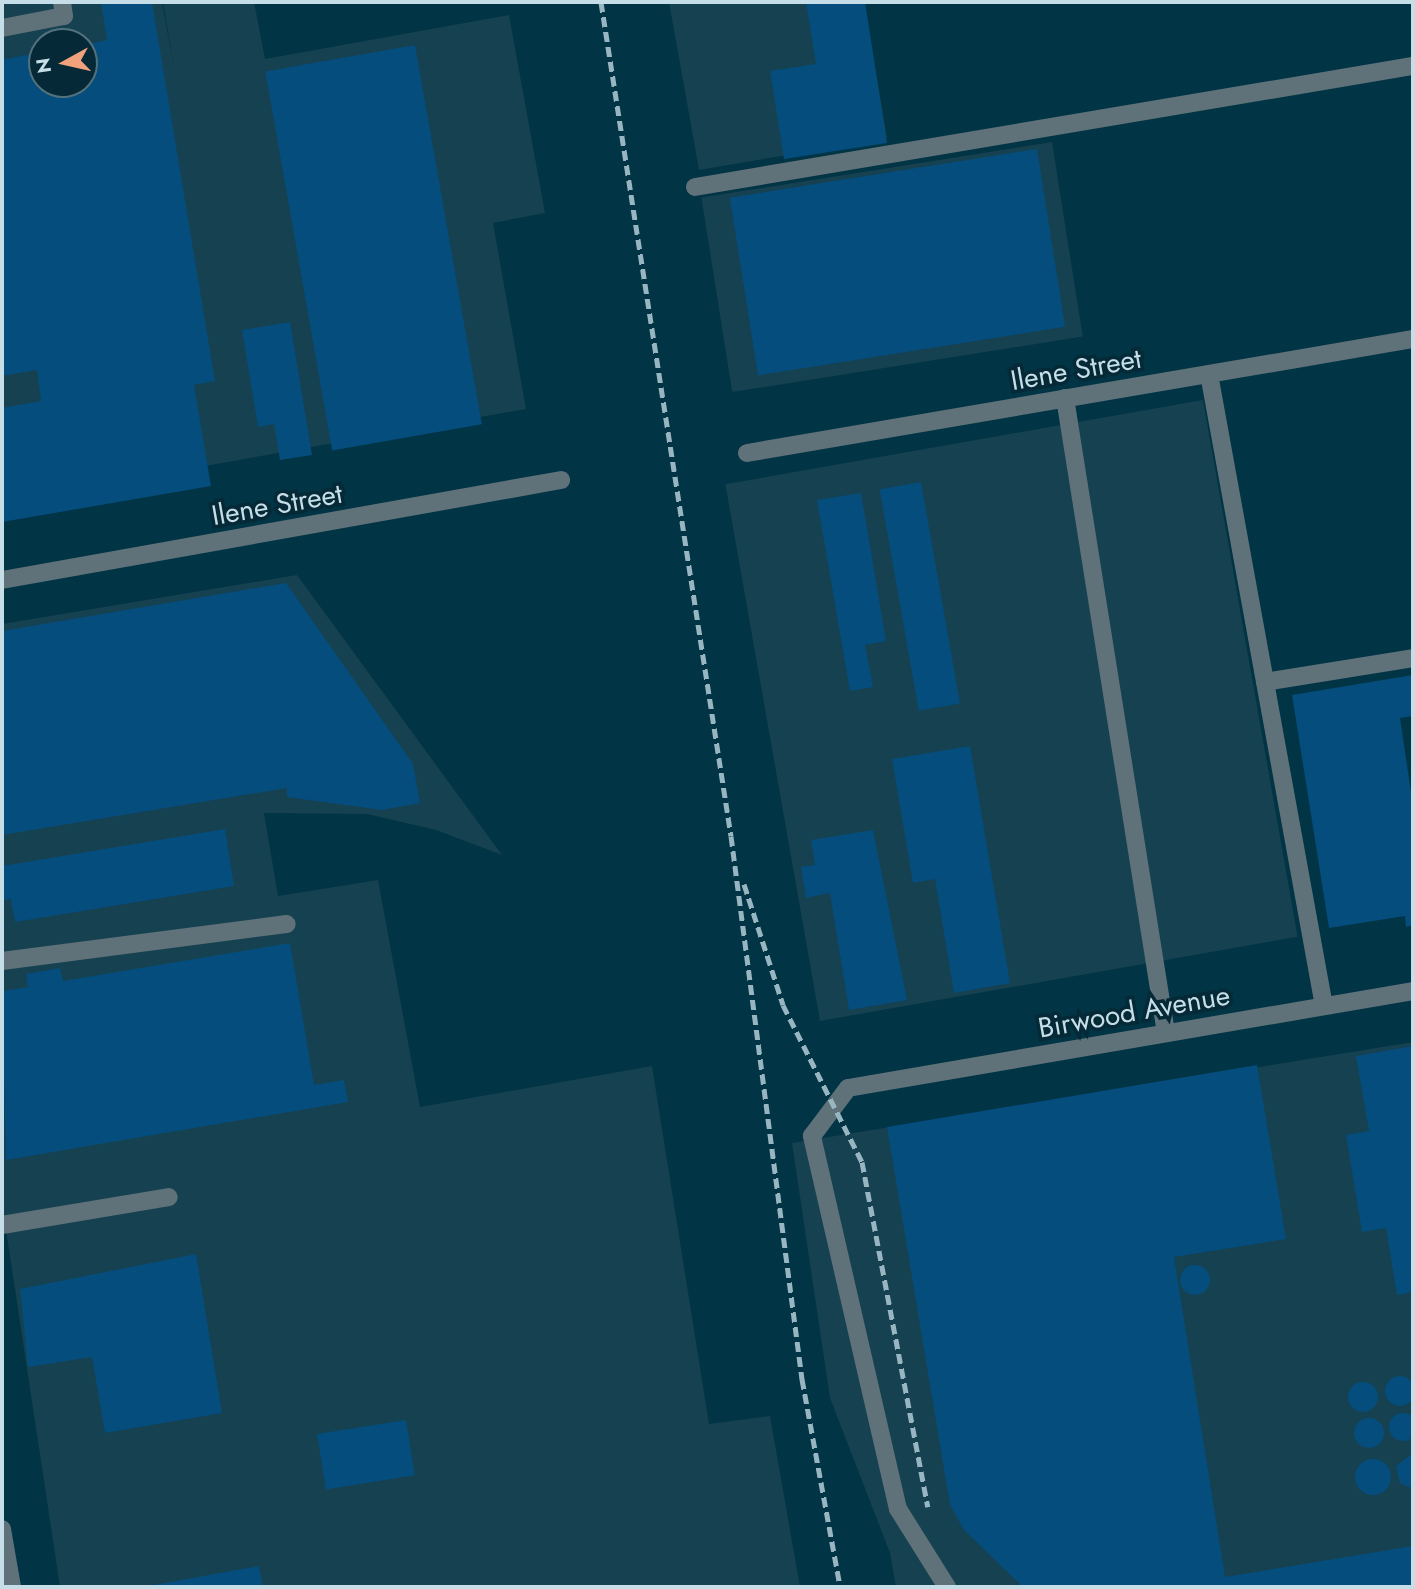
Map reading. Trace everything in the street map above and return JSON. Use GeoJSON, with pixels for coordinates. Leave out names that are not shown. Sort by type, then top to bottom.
{"type":"FeatureCollection","features":[{"type":"Feature","properties":{"kind":"street"},"geometry":{"type":"LineString","coordinates":[[2,28],[64,16],[62,2]]}},
{"type":"Feature","properties":{"kind":"street"},"geometry":{"type":"LineString","coordinates":[[695,187],[1413,66]]}},
{"type":"Feature","properties":{"kind":"street","name":"Ilene Street"},"geometry":{"type":"LineString","coordinates":[[747,453],[1413,339]]}},
{"type":"Feature","properties":{"kind":"street"},"geometry":{"type":"LineString","coordinates":[[1209,374],[1324,1006]]}},
{"type":"Feature","properties":{"kind":"street"},"geometry":{"type":"LineString","coordinates":[[1065,398],[1166,1033]]}},
{"type":"Feature","properties":{"kind":"street","name":"Ilene Street"},"geometry":{"type":"LineString","coordinates":[[2,580],[561,480]]}},
{"type":"Feature","properties":{"kind":"street"},"geometry":{"type":"LineString","coordinates":[[1265,682],[1413,658]]}},
{"type":"Feature","properties":{"kind":"street"},"geometry":{"type":"LineString","coordinates":[[2,961],[287,924]]}},
{"type":"Feature","properties":{"kind":"street","name":"Birwood Avenue"},"geometry":{"type":"LineString","coordinates":[[947,1587],[898,1509],[812,1136],[848,1088],[1413,991]]}},
{"type":"Feature","properties":{"kind":"street"},"geometry":{"type":"LineString","coordinates":[[2,1225],[169,1198]]}},
{"type":"Feature","properties":{"kind":"street"},"geometry":{"type":"LineString","coordinates":[[2,1529],[12,1587]]}},
{"type":"Feature","properties":{"kind":"shaded area"},"geometry":{"type":"Polygon","coordinates":[[[2,2],[162,2],[175,73],[163,2],[254,2],[265,59],[509,15],[545,213],[493,223],[526,409],[2,502],[2,2]]]}},
{"type":"Feature","properties":{"kind":"shaded area"},"geometry":{"type":"Polygon","coordinates":[[[669,2],[864,2],[887,138],[699,170],[669,2]]]}},
{"type":"Feature","properties":{"kind":"shaded area"},"geometry":{"type":"Polygon","coordinates":[[[1052,142],[1083,337],[732,392],[701,198],[1052,142]]]}},
{"type":"Feature","properties":{"kind":"shaded area"},"geometry":{"type":"Polygon","coordinates":[[[1203,400],[1298,937],[820,1021],[725,484],[1203,400]]]}},
{"type":"Feature","properties":{"kind":"shaded area"},"geometry":{"type":"Polygon","coordinates":[[[297,575],[502,855],[436,830],[367,814],[264,813],[278,896],[378,880],[420,1107],[652,1066],[709,1424],[770,1416],[800,1587],[60,1587],[2,1203],[2,624],[297,575]]]}},
{"type":"Feature","properties":{"kind":"shaded area"},"geometry":{"type":"Polygon","coordinates":[[[1413,1042],[1413,1587],[896,1587],[890,1553],[830,1398],[792,1143],[1413,1042]]]}},
{"type":"Feature","properties":{"kind":"building"},"geometry":{"type":"Polygon","coordinates":[[[101,2],[152,2],[215,381],[194,385],[211,486],[2,522],[2,408],[41,401],[37,370],[2,376],[2,60],[28,55],[28,98],[98,98],[98,42],[107,40],[101,2]]]}},
{"type":"Feature","properties":{"kind":"building"},"geometry":{"type":"Polygon","coordinates":[[[806,2],[865,2],[887,143],[784,159],[770,71],[816,64],[806,2]]]}},
{"type":"Feature","properties":{"kind":"building"},"geometry":{"type":"Polygon","coordinates":[[[415,45],[482,424],[332,451],[265,71],[415,45]]]}},
{"type":"Feature","properties":{"kind":"building"},"geometry":{"type":"Polygon","coordinates":[[[1037,149],[1065,327],[758,375],[730,198],[1037,149]]]}},
{"type":"Feature","properties":{"kind":"building"},"geometry":{"type":"Polygon","coordinates":[[[290,322],[312,455],[280,460],[274,424],[258,427],[242,330],[290,322]]]}},
{"type":"Feature","properties":{"kind":"building"},"geometry":{"type":"Polygon","coordinates":[[[921,482],[960,704],[919,711],[880,489],[921,482]]]}},
{"type":"Feature","properties":{"kind":"building"},"geometry":{"type":"Polygon","coordinates":[[[861,493],[886,641],[865,645],[873,687],[850,691],[817,500],[861,493]]]}},
{"type":"Feature","properties":{"kind":"building"},"geometry":{"type":"Polygon","coordinates":[[[286,583],[413,764],[420,803],[382,810],[287,797],[287,788],[2,835],[2,631],[286,583]]]}},
{"type":"Feature","properties":{"kind":"building"},"geometry":{"type":"Polygon","coordinates":[[[1413,675],[1413,716],[1400,718],[1413,805],[1413,925],[1406,927],[1405,916],[1329,928],[1292,695],[1413,675]]]}},
{"type":"Feature","properties":{"kind":"building"},"geometry":{"type":"Polygon","coordinates":[[[970,746],[1010,983],[954,993],[935,879],[913,883],[892,759],[970,746]]]}},
{"type":"Feature","properties":{"kind":"building"},"geometry":{"type":"Polygon","coordinates":[[[225,829],[234,886],[15,922],[11,899],[2,900],[2,866],[225,829]]]}},
{"type":"Feature","properties":{"kind":"building"},"geometry":{"type":"Polygon","coordinates":[[[873,830],[907,1000],[849,1010],[830,893],[806,898],[801,867],[815,865],[811,840],[873,830]]]}},
{"type":"Feature","properties":{"kind":"building"},"geometry":{"type":"Polygon","coordinates":[[[290,943],[314,1085],[344,1080],[348,1102],[6,1160],[2,991],[28,987],[26,974],[60,968],[63,981],[290,943]]]}},
{"type":"Feature","properties":{"kind":"building"},"geometry":{"type":"Polygon","coordinates":[[[1413,1046],[1413,1292],[1397,1295],[1386,1228],[1362,1232],[1346,1135],[1369,1131],[1356,1056],[1413,1046]]]}},
{"type":"Feature","properties":{"kind":"building"},"geometry":{"type":"Polygon","coordinates":[[[1257,1065],[1286,1239],[1174,1257],[1225,1577],[1413,1546],[1413,1587],[1023,1587],[964,1530],[950,1505],[887,1127],[1257,1065]]]}},
{"type":"Feature","properties":{"kind":"building"},"geometry":{"type":"Polygon","coordinates":[[[196,1254],[222,1413],[105,1433],[92,1357],[28,1367],[20,1289],[196,1254]]]}},
{"type":"Feature","properties":{"kind":"building"},"geometry":{"type":"Polygon","coordinates":[[[1195,1265],[1206,1269],[1210,1280],[1206,1291],[1195,1295],[1184,1291],[1180,1280],[1184,1269],[1195,1265]]]}},
{"type":"Feature","properties":{"kind":"building"},"geometry":{"type":"Polygon","coordinates":[[[1400,1376],[1406,1377],[1414,1385],[1414,1397],[1406,1405],[1400,1406],[1394,1405],[1386,1397],[1385,1391],[1386,1385],[1394,1377],[1400,1376]]]}},
{"type":"Feature","properties":{"kind":"building"},"geometry":{"type":"Polygon","coordinates":[[[1363,1382],[1374,1386],[1378,1397],[1374,1408],[1363,1412],[1352,1408],[1348,1397],[1352,1386],[1363,1382]]]}},
{"type":"Feature","properties":{"kind":"building"},"geometry":{"type":"Polygon","coordinates":[[[1403,1413],[1413,1417],[1417,1427],[1413,1437],[1403,1441],[1393,1437],[1389,1427],[1393,1417],[1403,1413]]]}},
{"type":"Feature","properties":{"kind":"building"},"geometry":{"type":"Polygon","coordinates":[[[1369,1418],[1380,1422],[1384,1433],[1380,1444],[1369,1448],[1358,1444],[1354,1433],[1358,1422],[1369,1418]]]}},
{"type":"Feature","properties":{"kind":"building"},"geometry":{"type":"Polygon","coordinates":[[[406,1420],[415,1475],[326,1489],[317,1434],[406,1420]]]}},
{"type":"Feature","properties":{"kind":"building"},"geometry":{"type":"Polygon","coordinates":[[[1413,1453],[1411,1488],[1400,1483],[1396,1466],[1413,1453]]]}},
{"type":"Feature","properties":{"kind":"building"},"geometry":{"type":"Polygon","coordinates":[[[1373,1459],[1385,1465],[1391,1477],[1385,1489],[1373,1495],[1361,1489],[1355,1477],[1361,1465],[1373,1459]]]}},
{"type":"Feature","properties":{"kind":"building"},"geometry":{"type":"Polygon","coordinates":[[[259,1566],[263,1587],[148,1587],[148,1586],[259,1566]]]}},
{"type":"Feature","properties":{"kind":"railway"},"geometry":{"type":"LineString","coordinates":[[601,2],[731,836],[802,1379],[840,1587]]}},
{"type":"Feature","properties":{"kind":"railway"},"geometry":{"type":"LineString","coordinates":[[744,884],[783,1005],[862,1162],[928,1507]]}}]}
